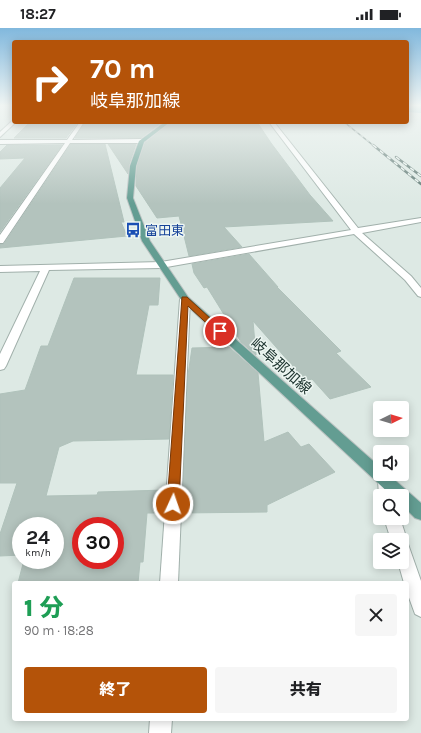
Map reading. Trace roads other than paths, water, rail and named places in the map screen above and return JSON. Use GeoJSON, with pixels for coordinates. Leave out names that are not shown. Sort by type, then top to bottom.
{"type":"FeatureCollection","features":[{"type":"Feature","properties":{"kind":"main road"},"geometry":{"type":"LineString","coordinates":[[142,142],[147,138]]}},
{"type":"Feature","properties":{"kind":"main road","name":"岐阜那加線"},"geometry":{"type":"LineString","coordinates":[[142,142],[133,166],[130,180],[130,198],[146,240],[161,265],[185,299],[373,469]]}},
{"type":"Feature","properties":{"kind":"main road","name":"岐阜那加線"},"geometry":{"type":"LineString","coordinates":[[386,481],[421,513]]}},
{"type":"Feature","properties":{"kind":"street"},"geometry":{"type":"LineString","coordinates":[[0,241],[71,138]]}},
{"type":"Feature","properties":{"kind":"street"},"geometry":{"type":"LineString","coordinates":[[283,138],[357,232],[408,278],[421,294]]}},
{"type":"Feature","properties":{"kind":"street"},"geometry":{"type":"LineString","coordinates":[[0,142],[142,142]]}},
{"type":"Feature","properties":{"kind":"street"},"geometry":{"type":"LineString","coordinates":[[0,269],[161,265],[421,220]]}},
{"type":"Feature","properties":{"kind":"street"},"geometry":{"type":"LineString","coordinates":[[0,366],[46,268]]}},
{"type":"Feature","properties":{"kind":"street"},"geometry":{"type":"LineString","coordinates":[[169,581],[185,299]]}},
{"type":"Feature","properties":{"kind":"street"},"geometry":{"type":"LineString","coordinates":[[408,569],[421,608]]}},
{"type":"Feature","properties":{"kind":"street"},"geometry":{"type":"LineString","coordinates":[[160,733],[161,721]]}},
{"type":"Feature","properties":{"kind":"railway"},"geometry":{"type":"LineString","coordinates":[[364,138],[374,146]]}},
{"type":"Feature","properties":{"kind":"railway"},"geometry":{"type":"LineString","coordinates":[[373,145],[421,184]]}},
{"type":"Feature","properties":{"kind":"railway"},"geometry":{"type":"LineString","coordinates":[[396,157],[421,176]]}},
{"type":"Feature","properties":{"kind":"place","name":"富田東"},"geometry":{"type":"Point","coordinates":[133,230]}}]}
